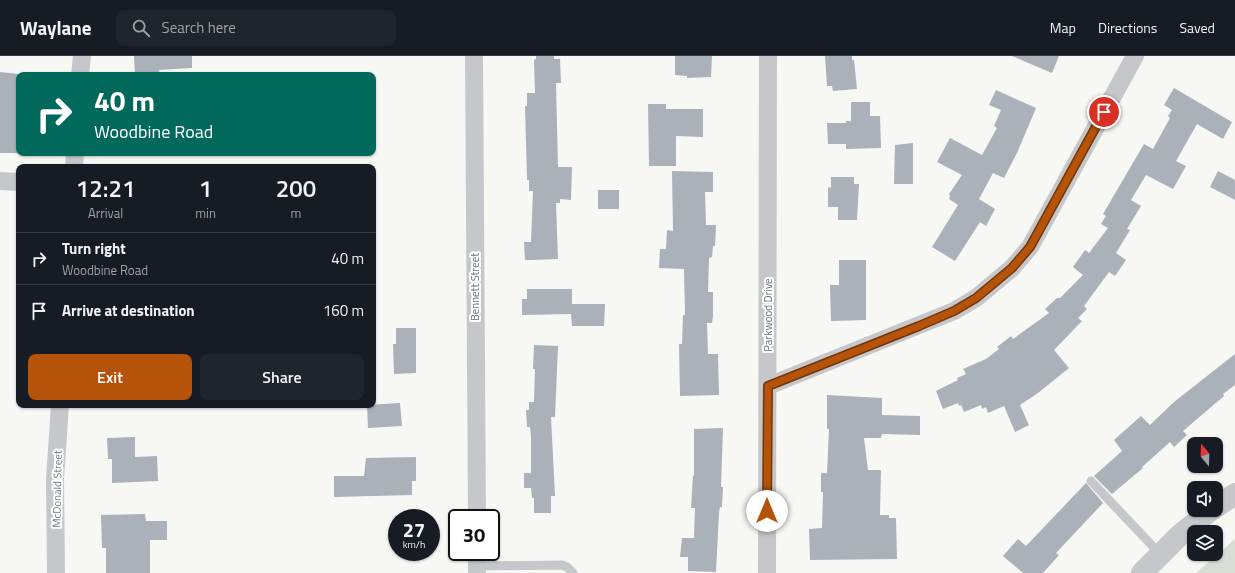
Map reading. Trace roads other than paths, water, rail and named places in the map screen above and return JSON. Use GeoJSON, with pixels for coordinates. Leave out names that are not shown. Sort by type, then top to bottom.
{"type":"FeatureCollection","features":[{"type":"Feature","properties":{"kind":"street"},"geometry":{"type":"LineString","coordinates":[[80,72],[82,56]]}},
{"type":"Feature","properties":{"kind":"street","name":"Bennett Street"},"geometry":{"type":"LineString","coordinates":[[474,56],[477,509]]}},
{"type":"Feature","properties":{"kind":"street","name":"Parkwood Drive"},"geometry":{"type":"LineString","coordinates":[[767,573],[768,56]]}},
{"type":"Feature","properties":{"kind":"street"},"geometry":{"type":"LineString","coordinates":[[768,386],[954,311],[976,298],[1012,268],[1030,247],[1048,217],[1136,56]]}},
{"type":"Feature","properties":{"kind":"street"},"geometry":{"type":"LineString","coordinates":[[0,181],[16,182]]}},
{"type":"Feature","properties":{"kind":"street","name":"McDonald Street"},"geometry":{"type":"LineString","coordinates":[[56,573],[55,479],[60,408]]}},
{"type":"Feature","properties":{"kind":"street"},"geometry":{"type":"LineString","coordinates":[[1223,502],[1235,494]]}},
{"type":"Feature","properties":{"kind":"street"},"geometry":{"type":"LineString","coordinates":[[1142,573],[1160,554],[1203,517]]}},
{"type":"Feature","properties":{"kind":"lane"},"geometry":{"type":"LineString","coordinates":[[1091,481],[1160,554]]}},
{"type":"Feature","properties":{"kind":"lane"},"geometry":{"type":"LineString","coordinates":[[477,564],[562,565],[567,567],[573,573]]}}]}
